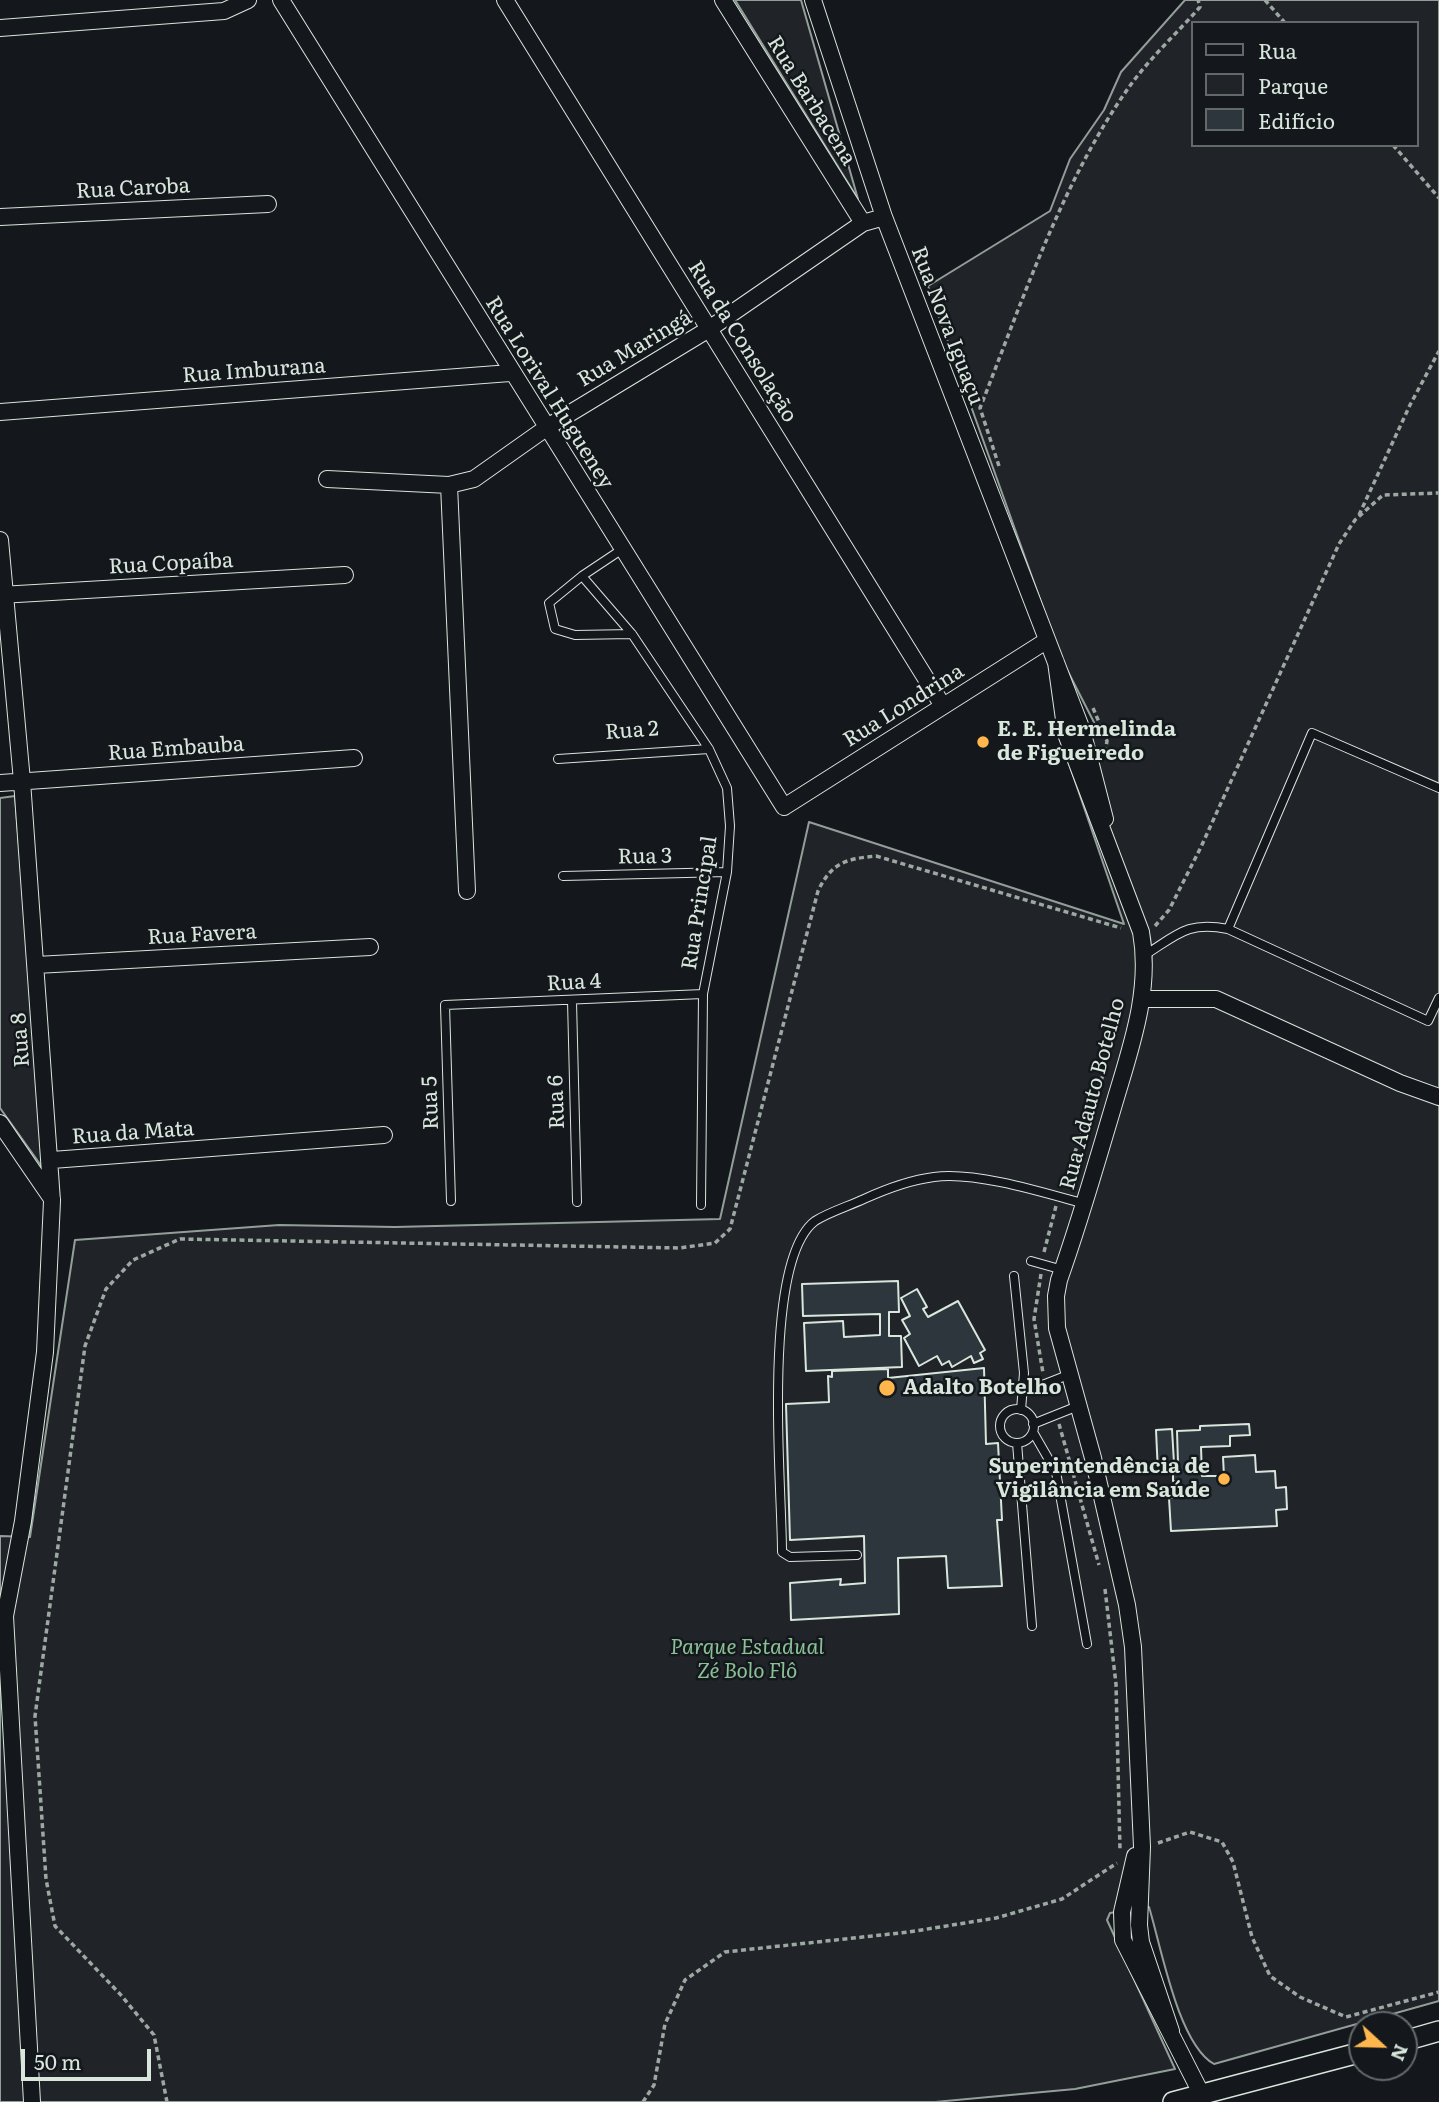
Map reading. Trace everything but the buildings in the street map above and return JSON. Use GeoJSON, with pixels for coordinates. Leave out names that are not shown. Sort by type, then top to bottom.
{"type":"FeatureCollection","features":[{"type":"Feature","properties":{"kind":"street"},"geometry":{"type":"LineString","coordinates":[[0,28],[224,11],[248,0]]}},
{"type":"Feature","properties":{"kind":"street","name":"Rua Lorival Hugueney"},"geometry":{"type":"LineString","coordinates":[[281,0],[510,373],[549,426],[621,550],[784,807]]}},
{"type":"Feature","properties":{"kind":"street","name":"Rua da Consolação"},"geometry":{"type":"LineString","coordinates":[[505,0],[943,706]]}},
{"type":"Feature","properties":{"kind":"street","name":"Rua Barbacena"},"geometry":{"type":"LineString","coordinates":[[723,0],[863,223]]}},
{"type":"Feature","properties":{"kind":"street","name":"Rua Nova Iguaçu"},"geometry":{"type":"LineString","coordinates":[[813,0],[884,217],[1056,662],[1066,734],[1140,932]]}},
{"type":"Feature","properties":{"kind":"street","name":"Rua Caroba"},"geometry":{"type":"LineString","coordinates":[[0,217],[268,204]]}},
{"type":"Feature","properties":{"kind":"street","name":"Rua Maringá"},"geometry":{"type":"LineString","coordinates":[[449,485],[474,479],[549,426],[709,329],[863,223],[884,217]]}},
{"type":"Feature","properties":{"kind":"street","name":"Rua Imburana"},"geometry":{"type":"LineString","coordinates":[[0,412],[510,373]]}},
{"type":"Feature","properties":{"kind":"street"},"geometry":{"type":"LineString","coordinates":[[327,479],[449,485],[467,891]]}},
{"type":"Feature","properties":{"kind":"street","name":"Rua 8"},"geometry":{"type":"LineString","coordinates":[[0,540],[52,1160]]}},
{"type":"Feature","properties":{"kind":"street","name":"Rua Copaíba"},"geometry":{"type":"LineString","coordinates":[[3,595],[345,575]]}},
{"type":"Feature","properties":{"kind":"street","name":"Rua Londrina"},"geometry":{"type":"LineString","coordinates":[[784,807],[1046,641]]}},
{"type":"Feature","properties":{"kind":"street","name":"Rua Embauba"},"geometry":{"type":"LineString","coordinates":[[0,783],[354,758]]}},
{"type":"Feature","properties":{"kind":"street","name":"Rua Adauto Botelho"},"geometry":{"type":"LineString","coordinates":[[1140,932],[1145,955],[1142,999],[1085,1204],[1063,1270],[1056,1307],[1068,1375],[1102,1494],[1127,1605],[1133,1647],[1139,1848],[1122,1912],[1123,1940],[1204,2099]]}},
{"type":"Feature","properties":{"kind":"street","name":"Rua Favera"},"geometry":{"type":"LineString","coordinates":[[37,965],[370,947]]}},
{"type":"Feature","properties":{"kind":"street"},"geometry":{"type":"LineString","coordinates":[[1142,999],[1216,999],[1400,1083],[1439,1097]]}},
{"type":"Feature","properties":{"kind":"street"},"geometry":{"type":"LineString","coordinates":[[0,1123],[52,1200]]}},
{"type":"Feature","properties":{"kind":"street","name":"Rua da Mata"},"geometry":{"type":"LineString","coordinates":[[32,2102],[5,1616],[23,1521],[44,1352],[52,1160],[384,1135]]}},
{"type":"Feature","properties":{"kind":"street"},"geometry":{"type":"LineString","coordinates":[[1418,2037],[1439,2031]]}},
{"type":"Feature","properties":{"kind":"street"},"geometry":{"type":"LineString","coordinates":[[1173,2102],[1204,2099],[1348,2056]]}},
{"type":"Feature","properties":{"kind":"lane"},"geometry":{"type":"LineString","coordinates":[[621,550],[582,576],[549,603],[555,629],[575,635],[611,632],[632,634]]}},
{"type":"Feature","properties":{"kind":"lane","name":"Rua Principal"},"geometry":{"type":"LineString","coordinates":[[582,576],[632,634],[709,749],[727,788],[730,826],[727,872],[703,994],[701,1205]]}},
{"type":"Feature","properties":{"kind":"lane"},"geometry":{"type":"LineString","coordinates":[[1228,929],[1311,733],[1439,788]]}},
{"type":"Feature","properties":{"kind":"lane","name":"Rua 2"},"geometry":{"type":"LineString","coordinates":[[558,759],[709,749]]}},
{"type":"Feature","properties":{"kind":"lane","name":"Rua 3"},"geometry":{"type":"LineString","coordinates":[[563,876],[727,872]]}},
{"type":"Feature","properties":{"kind":"lane"},"geometry":{"type":"LineString","coordinates":[[1145,955],[1182,931],[1203,924],[1228,929],[1428,1021],[1439,998]]}},
{"type":"Feature","properties":{"kind":"lane","name":"Rua 4"},"geometry":{"type":"LineString","coordinates":[[445,1005],[572,1002],[703,994]]}},
{"type":"Feature","properties":{"kind":"lane","name":"Rua 6"},"geometry":{"type":"LineString","coordinates":[[572,1002],[577,1202]]}},
{"type":"Feature","properties":{"kind":"lane","name":"Rua 5"},"geometry":{"type":"LineString","coordinates":[[445,1005],[451,1201]]}},
{"type":"Feature","properties":{"kind":"lane"},"geometry":{"type":"LineString","coordinates":[[857,1555],[790,1557],[782,1552],[779,1352],[789,1265],[796,1247],[814,1222],[886,1189],[936,1176],[987,1181],[1085,1204]]}},
{"type":"Feature","properties":{"kind":"lane"},"geometry":{"type":"LineString","coordinates":[[1031,1261],[1063,1270]]}},
{"type":"Feature","properties":{"kind":"lane"},"geometry":{"type":"LineString","coordinates":[[1014,1276],[1020,1326],[1023,1393],[1021,1410]]}},
{"type":"Feature","properties":{"kind":"lane"},"geometry":{"type":"LineString","coordinates":[[1023,1393],[1068,1375]]}},
{"type":"Feature","properties":{"kind":"lane"},"geometry":{"type":"LineString","coordinates":[[1078,1406],[1033,1428],[1024,1441],[1017,1443],[1009,1441],[1000,1428],[1002,1418],[1009,1411],[1027,1412],[1033,1428],[1055,1472],[1087,1644]]}},
{"type":"Feature","properties":{"kind":"lane"},"geometry":{"type":"LineString","coordinates":[[1017,1443],[1032,1626]]}},
{"type":"Feature","properties":{"kind":"path"},"geometry":{"type":"LineString","coordinates":[[1002,474],[980,408],[1055,222],[1082,167],[1132,83],[1200,7],[1198,0]]}},
{"type":"Feature","properties":{"kind":"path"},"geometry":{"type":"LineString","coordinates":[[1265,0],[1283,21]]}},
{"type":"Feature","properties":{"kind":"path"},"geometry":{"type":"LineString","coordinates":[[1395,147],[1439,198]]}},
{"type":"Feature","properties":{"kind":"path"},"geometry":{"type":"LineString","coordinates":[[1359,517],[1404,417],[1439,351]]}},
{"type":"Feature","properties":{"kind":"path"},"geometry":{"type":"LineString","coordinates":[[167,2102],[154,2035],[120,1994],[55,1926],[46,1879],[35,1716],[85,1346],[106,1289],[132,1260],[180,1239],[680,1248],[715,1243],[730,1229],[818,891],[825,876],[846,859],[876,856],[1140,932],[1155,926],[1169,910],[1339,544],[1359,517],[1382,495],[1439,493]]}},
{"type":"Feature","properties":{"kind":"path"},"geometry":{"type":"LineString","coordinates":[[1091,704],[1107,741],[1108,765]]}},
{"type":"Feature","properties":{"kind":"path"},"geometry":{"type":"LineString","coordinates":[[643,2102],[654,2085],[665,2024],[685,1980],[725,1952],[909,1932],[996,1918],[1062,1899],[1139,1848],[1190,1832],[1222,1842],[1233,1862],[1252,1937],[1270,1976],[1300,1997],[1346,2017],[1439,1992]]}},
{"type":"Feature","properties":{"kind":"green space"},"geometry":{"type":"Polygon","coordinates":[[[735,0],[801,0],[858,199],[735,0]]]}},
{"type":"Feature","properties":{"kind":"green space","name":"Parque Estadual Zé Bolo Flô"},"geometry":{"type":"Polygon","coordinates":[[[1185,0],[1439,0],[1439,2001],[1403,2011],[1348,2011],[1348,2026],[1214,2064],[1201,2053],[1190,2037],[1181,2016],[1172,1993],[1149,1907],[1110,1913],[1107,1920],[1175,2069],[1075,2089],[935,2102],[0,2102],[0,1536],[30,1537],[75,1240],[279,1225],[395,1227],[720,1219],[809,822],[1124,924],[1063,746],[1100,734],[1061,658],[928,286],[1050,211],[1070,159],[1104,110],[1121,72],[1185,0]]]}},
{"type":"Feature","properties":{"kind":"green space"},"geometry":{"type":"Polygon","coordinates":[[[15,796],[45,1171],[0,1108],[0,798],[15,796]]]}},
{"type":"Feature","properties":{"kind":"place","name":"E. E. Hermelinda de Figueiredo"},"geometry":{"type":"Point","coordinates":[983,742]}},
{"type":"Feature","properties":{"kind":"place","name":"Adalto Botelho"},"geometry":{"type":"Point","coordinates":[887,1388]}},
{"type":"Feature","properties":{"kind":"place","name":"Superintendência de Vigilância em Saúde"},"geometry":{"type":"Point","coordinates":[1224,1479]}}]}
